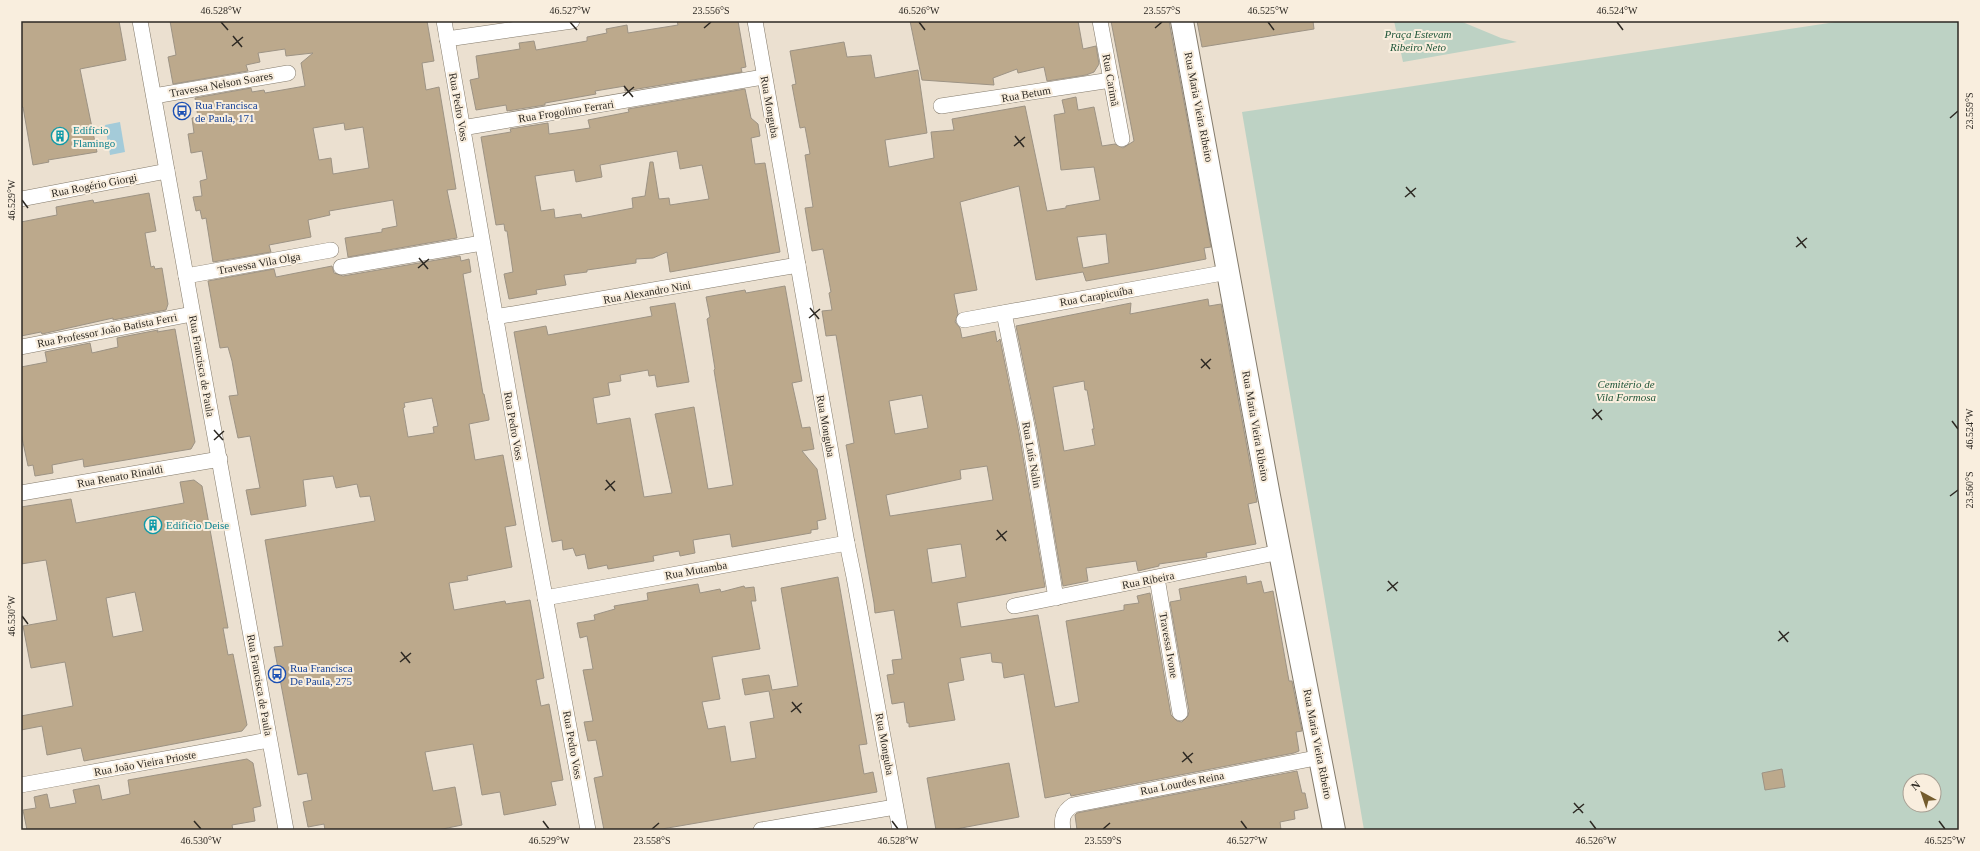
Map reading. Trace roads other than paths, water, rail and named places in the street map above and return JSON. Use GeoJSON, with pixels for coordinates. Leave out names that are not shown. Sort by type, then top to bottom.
{"type":"FeatureCollection","features":[{"type":"Feature","properties":{"kind":"street","name":"Rua Francisca de Paula"},"geometry":{"type":"LineString","coordinates":[[140,21],[286,830]]}},
{"type":"Feature","properties":{"kind":"street","name":"Rua Pedro Voss"},"geometry":{"type":"LineString","coordinates":[[444,21],[545,598],[588,830]]}},
{"type":"Feature","properties":{"kind":"street"},"geometry":{"type":"LineString","coordinates":[[447,40],[572,21]]}},
{"type":"Feature","properties":{"kind":"street","name":"Rua Monguba"},"geometry":{"type":"LineString","coordinates":[[755,21],[847,543],[900,830]]}},
{"type":"Feature","properties":{"kind":"street","name":"Rua Carimã"},"geometry":{"type":"LineString","coordinates":[[1100,21],[1122,138]]}},
{"type":"Feature","properties":{"kind":"street","name":"Rua Maria Vieira Ribeiro"},"geometry":{"type":"LineString","coordinates":[[1182,21],[1280,552],[1334,830]]}},
{"type":"Feature","properties":{"kind":"street","name":"Travessa Nelson Soares"},"geometry":{"type":"LineString","coordinates":[[154,96],[288,72]]}},
{"type":"Feature","properties":{"kind":"street","name":"Rua Frogolino Ferrari"},"geometry":{"type":"LineString","coordinates":[[462,128],[764,78]]}},
{"type":"Feature","properties":{"kind":"street","name":"Rua Betum"},"geometry":{"type":"LineString","coordinates":[[941,106],[1111,80]]}},
{"type":"Feature","properties":{"kind":"street","name":"Rua Rogério Giorgi"},"geometry":{"type":"LineString","coordinates":[[21,199],[167,171]]}},
{"type":"Feature","properties":{"kind":"street"},"geometry":{"type":"LineString","coordinates":[[341,267],[482,243]]}},
{"type":"Feature","properties":{"kind":"street","name":"Travessa Vila Olga"},"geometry":{"type":"LineString","coordinates":[[186,276],[332,250]]}},
{"type":"Feature","properties":{"kind":"street","name":"Rua Alexandro Nini"},"geometry":{"type":"LineString","coordinates":[[495,317],[798,265]]}},
{"type":"Feature","properties":{"kind":"street","name":"Rua Carapicuíba"},"geometry":{"type":"LineString","coordinates":[[964,320],[1228,272]]}},
{"type":"Feature","properties":{"kind":"street","name":"Rua Luís Nalin"},"geometry":{"type":"LineString","coordinates":[[1004,313],[1028,431],[1056,598]]}},
{"type":"Feature","properties":{"kind":"street","name":"Rua Professor João Batista Ferri"},"geometry":{"type":"LineString","coordinates":[[21,347],[192,314]]}},
{"type":"Feature","properties":{"kind":"street","name":"Rua Renato Rinaldi"},"geometry":{"type":"LineString","coordinates":[[21,493],[220,459]]}},
{"type":"Feature","properties":{"kind":"street","name":"Rua Mutamba"},"geometry":{"type":"LineString","coordinates":[[545,598],[847,543]]}},
{"type":"Feature","properties":{"kind":"street","name":"Rua Ribeira"},"geometry":{"type":"LineString","coordinates":[[1014,606],[1280,552]]}},
{"type":"Feature","properties":{"kind":"street","name":"Travessa Ivone"},"geometry":{"type":"LineString","coordinates":[[1157,578],[1180,713]]}},
{"type":"Feature","properties":{"kind":"street","name":"Rua João Vieira Prioste"},"geometry":{"type":"LineString","coordinates":[[21,785],[269,740]]}},
{"type":"Feature","properties":{"kind":"street","name":"Rua Lourdes Reina"},"geometry":{"type":"LineString","coordinates":[[1063,830],[1062,816],[1066,809],[1073,805],[1321,757]]}},
{"type":"Feature","properties":{"kind":"street"},"geometry":{"type":"LineString","coordinates":[[761,830],[896,807]]}},
{"type":"Feature","properties":{"kind":"water"},"geometry":{"type":"Polygon","coordinates":[[[120,122],[125,152],[110,155],[105,125],[120,122]]]}},
{"type":"Feature","properties":{"kind":"place","name":"Rua Francisca de Paula, 171"},"geometry":{"type":"Point","coordinates":[182,111]}},
{"type":"Feature","properties":{"kind":"place","name":"Edifício Flamingo"},"geometry":{"type":"Point","coordinates":[60,136]}},
{"type":"Feature","properties":{"kind":"place","name":"Edifício Deise"},"geometry":{"type":"Point","coordinates":[153,525]}},
{"type":"Feature","properties":{"kind":"place","name":"Rua Francisca De Paula, 275"},"geometry":{"type":"Point","coordinates":[277,674]}},
{"type":"Feature","properties":{"kind":"park label","name":"Praça Estevam Ribeiro Neto"},"geometry":{"type":"Point","coordinates":[1418,40]}},
{"type":"Feature","properties":{"kind":"park label","name":"Cemitério de Vila Formosa"},"geometry":{"type":"Point","coordinates":[1626,390]}}]}
